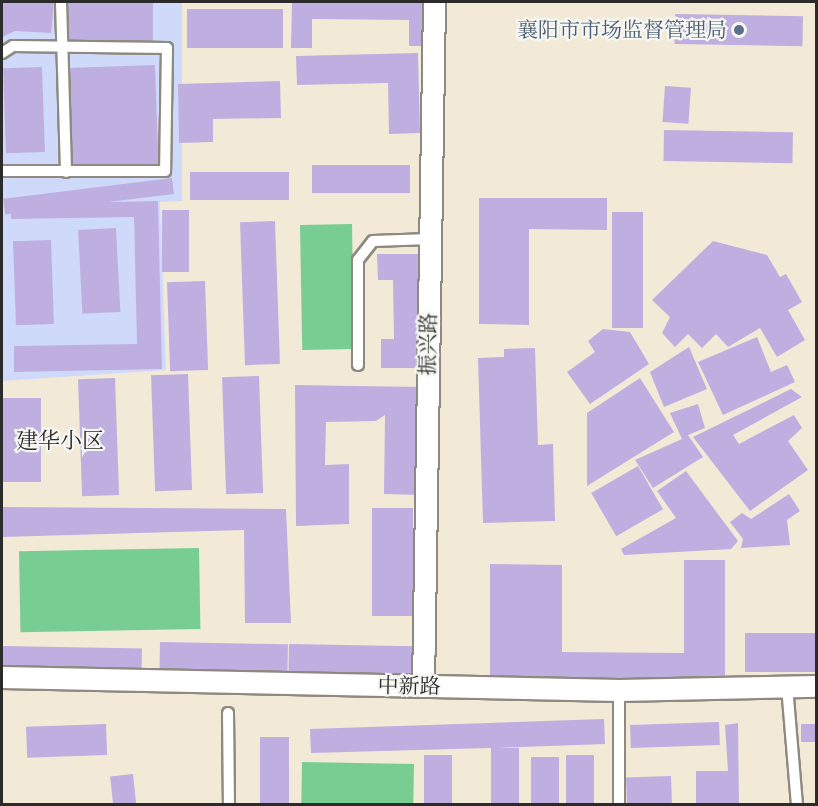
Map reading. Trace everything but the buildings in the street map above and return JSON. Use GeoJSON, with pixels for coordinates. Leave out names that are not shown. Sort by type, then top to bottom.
{"type":"FeatureCollection","features":[{"type":"Feature","properties":{"kind":"street","name":"振兴路"},"geometry":{"type":"LineString","coordinates":[[423,686],[434,2]]}},
{"type":"Feature","properties":{"kind":"street","name":"中新路"},"geometry":{"type":"LineString","coordinates":[[2,677],[620,690],[816,686]]}},
{"type":"Feature","properties":{"kind":"lane"},"geometry":{"type":"LineString","coordinates":[[62,2],[66,172]]}},
{"type":"Feature","properties":{"kind":"lane"},"geometry":{"type":"LineString","coordinates":[[2,53],[13,46],[167,48],[165,171],[2,171]]}},
{"type":"Feature","properties":{"kind":"lane"},"geometry":{"type":"LineString","coordinates":[[358,365],[358,260],[373,241],[430,239]]}},
{"type":"Feature","properties":{"kind":"lane"},"geometry":{"type":"LineString","coordinates":[[787,686],[797,804]]}},
{"type":"Feature","properties":{"kind":"lane"},"geometry":{"type":"LineString","coordinates":[[619,804],[620,690]]}},
{"type":"Feature","properties":{"kind":"lane"},"geometry":{"type":"LineString","coordinates":[[228,712],[229,804]]}},
{"type":"Feature","properties":{"kind":"shaded area"},"geometry":{"type":"Polygon","coordinates":[[[2,2],[182,2],[182,201],[160,202],[166,370],[2,381],[2,2]]]}},
{"type":"Feature","properties":{"kind":"green space"},"geometry":{"type":"Polygon","coordinates":[[[352,224],[354,349],[302,350],[300,225],[352,224]]]}},
{"type":"Feature","properties":{"kind":"green space"},"geometry":{"type":"Polygon","coordinates":[[[199,548],[200,629],[20,632],[19,551],[199,548]]]}},
{"type":"Feature","properties":{"kind":"green space"},"geometry":{"type":"Polygon","coordinates":[[[302,762],[414,764],[413,804],[301,804],[302,762]]]}},
{"type":"Feature","properties":{"kind":"place","name":"襄阳市市场监督管理局"},"geometry":{"type":"Point","coordinates":[739,30]}},
{"type":"Feature","properties":{"kind":"district","name":"建华小区"},"geometry":{"type":"Point","coordinates":[60,441]}}]}
